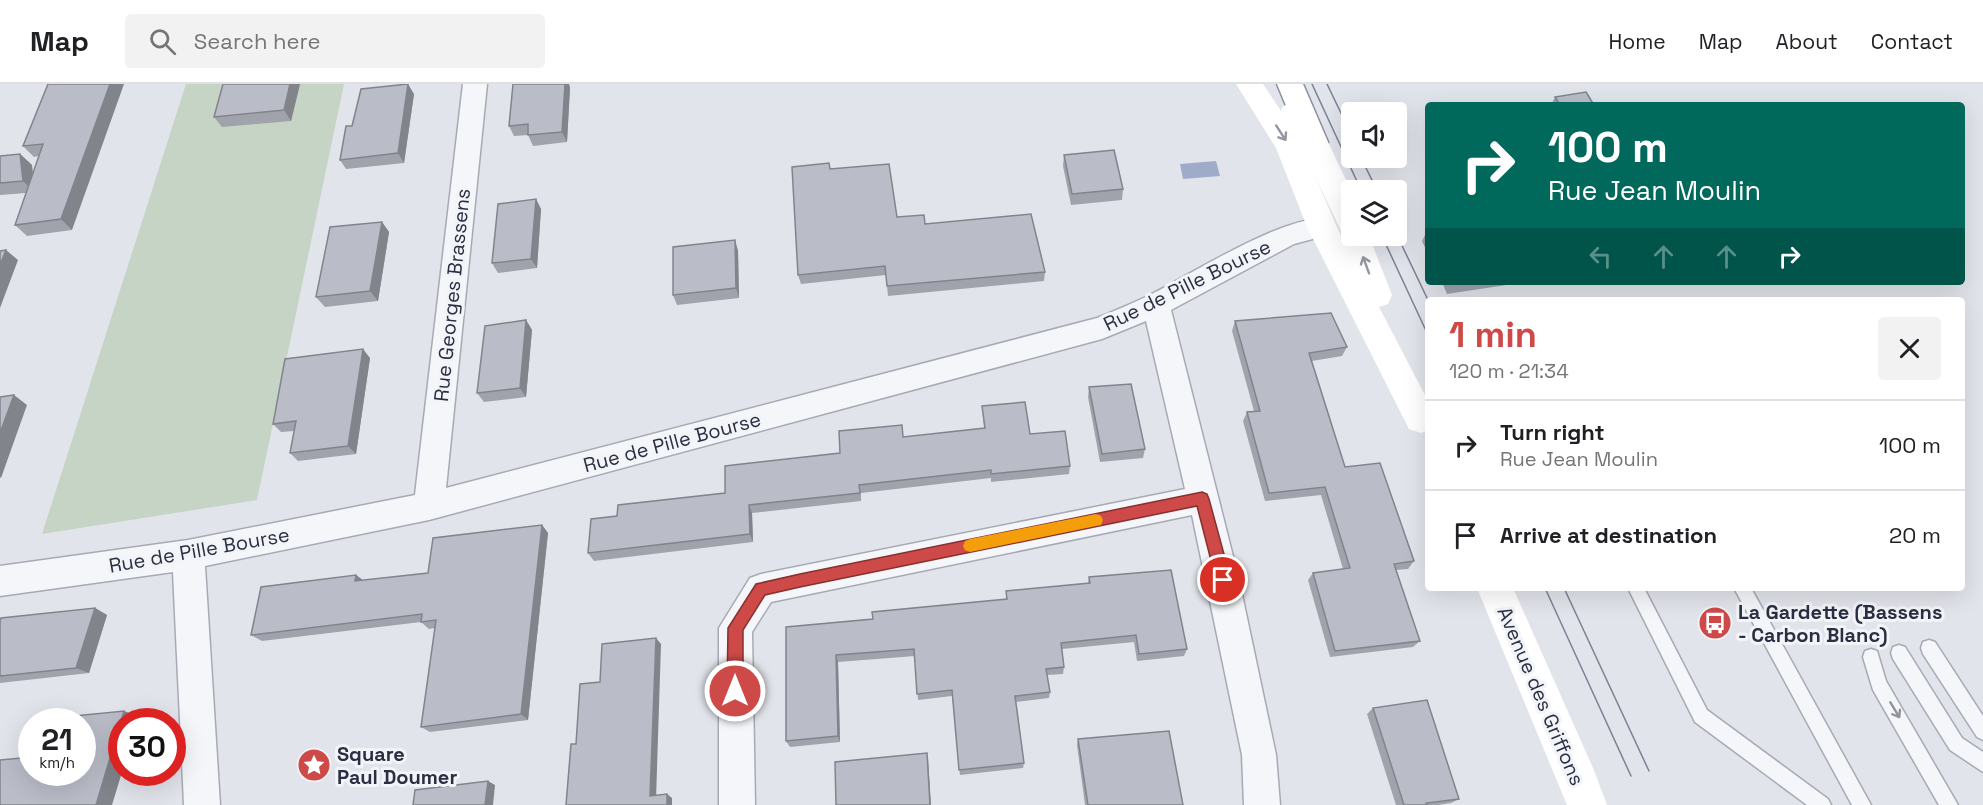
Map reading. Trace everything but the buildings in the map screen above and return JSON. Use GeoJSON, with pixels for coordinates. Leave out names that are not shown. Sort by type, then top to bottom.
{"type":"FeatureCollection","features":[{"type":"Feature","properties":{"kind":"main road"},"geometry":{"type":"LineString","coordinates":[[1249,84],[1289,146],[1322,227],[1425,427]]}},
{"type":"Feature","properties":{"kind":"main road"},"geometry":{"type":"LineString","coordinates":[[1273,84],[1314,142]]}},
{"type":"Feature","properties":{"kind":"main road"},"geometry":{"type":"LineString","coordinates":[[1290,84],[1341,201]]}},
{"type":"Feature","properties":{"kind":"main road"},"geometry":{"type":"LineString","coordinates":[[1359,246],[1425,427]]}},
{"type":"Feature","properties":{"kind":"main road","name":"Avenue des Griffons"},"geometry":{"type":"LineString","coordinates":[[1496,591],[1587,805]]}},
{"type":"Feature","properties":{"kind":"street","name":"Rue Georges Brassens"},"geometry":{"type":"LineString","coordinates":[[429,506],[475,84]]}},
{"type":"Feature","properties":{"kind":"street","name":"Rue de Pille Bourse"},"geometry":{"type":"LineString","coordinates":[[0,581],[188,555],[429,506],[1102,328],[1156,305],[1287,236],[1322,227]]}},
{"type":"Feature","properties":{"kind":"street"},"geometry":{"type":"LineString","coordinates":[[1156,305],[1223,580],[1259,755],[1262,805]]}},
{"type":"Feature","properties":{"kind":"street"},"geometry":{"type":"LineString","coordinates":[[737,805],[735,628],[761,589],[1202,499]]}},
{"type":"Feature","properties":{"kind":"street"},"geometry":{"type":"LineString","coordinates":[[188,555],[202,805]]}},
{"type":"Feature","properties":{"kind":"lane"},"geometry":{"type":"LineString","coordinates":[[1638,591],[1701,716],[1822,805]]}},
{"type":"Feature","properties":{"kind":"lane"},"geometry":{"type":"LineString","coordinates":[[1744,591],[1862,805]]}},
{"type":"Feature","properties":{"kind":"lane"},"geometry":{"type":"LineString","coordinates":[[1929,648],[1983,731]]}},
{"type":"Feature","properties":{"kind":"lane"},"geometry":{"type":"LineString","coordinates":[[1899,653],[1956,744],[1983,763]]}},
{"type":"Feature","properties":{"kind":"lane"},"geometry":{"type":"LineString","coordinates":[[1871,657],[1879,684],[1949,805]]}},
{"type":"Feature","properties":{"kind":"green space"},"geometry":{"type":"Polygon","coordinates":[[[186,84],[344,84],[257,500],[42,534],[186,84]]]}},
{"type":"Feature","properties":{"kind":"water"},"geometry":{"type":"Polygon","coordinates":[[[1216,161],[1220,176],[1183,179],[1180,164],[1216,161]]]}},
{"type":"Feature","properties":{"kind":"tram line"},"geometry":{"type":"LineString","coordinates":[[1312,84],[1356,180]]}},
{"type":"Feature","properties":{"kind":"tram line"},"geometry":{"type":"LineString","coordinates":[[1327,84],[1341,113]]}},
{"type":"Feature","properties":{"kind":"tram line"},"geometry":{"type":"LineString","coordinates":[[1366,168],[1372,180]]}},
{"type":"Feature","properties":{"kind":"tram line"},"geometry":{"type":"LineString","coordinates":[[1387,246],[1425,329]]}},
{"type":"Feature","properties":{"kind":"tram line"},"geometry":{"type":"LineString","coordinates":[[1402,246],[1427,297]]}},
{"type":"Feature","properties":{"kind":"tram line"},"geometry":{"type":"LineString","coordinates":[[1546,591],[1631,776]]}},
{"type":"Feature","properties":{"kind":"tram line"},"geometry":{"type":"LineString","coordinates":[[1565,591],[1649,771]]}},
{"type":"Feature","properties":{"kind":"slow traffic"},"geometry":{"type":"LineString","coordinates":[[970,546],[1096,520]]}},
{"type":"Feature","properties":{"kind":"place","name":"La Gardette (Bassens - Carbon Blanc)"},"geometry":{"type":"Point","coordinates":[1715,623]}},
{"type":"Feature","properties":{"kind":"place","name":"Square Paul Doumer"},"geometry":{"type":"Point","coordinates":[314,765]}},
{"type":"Feature","properties":{"kind":"route"},"geometry":{"type":"LineString","coordinates":[[735,691],[735,628],[761,589],[800,580],[1202,499],[1223,580]]}}]}
